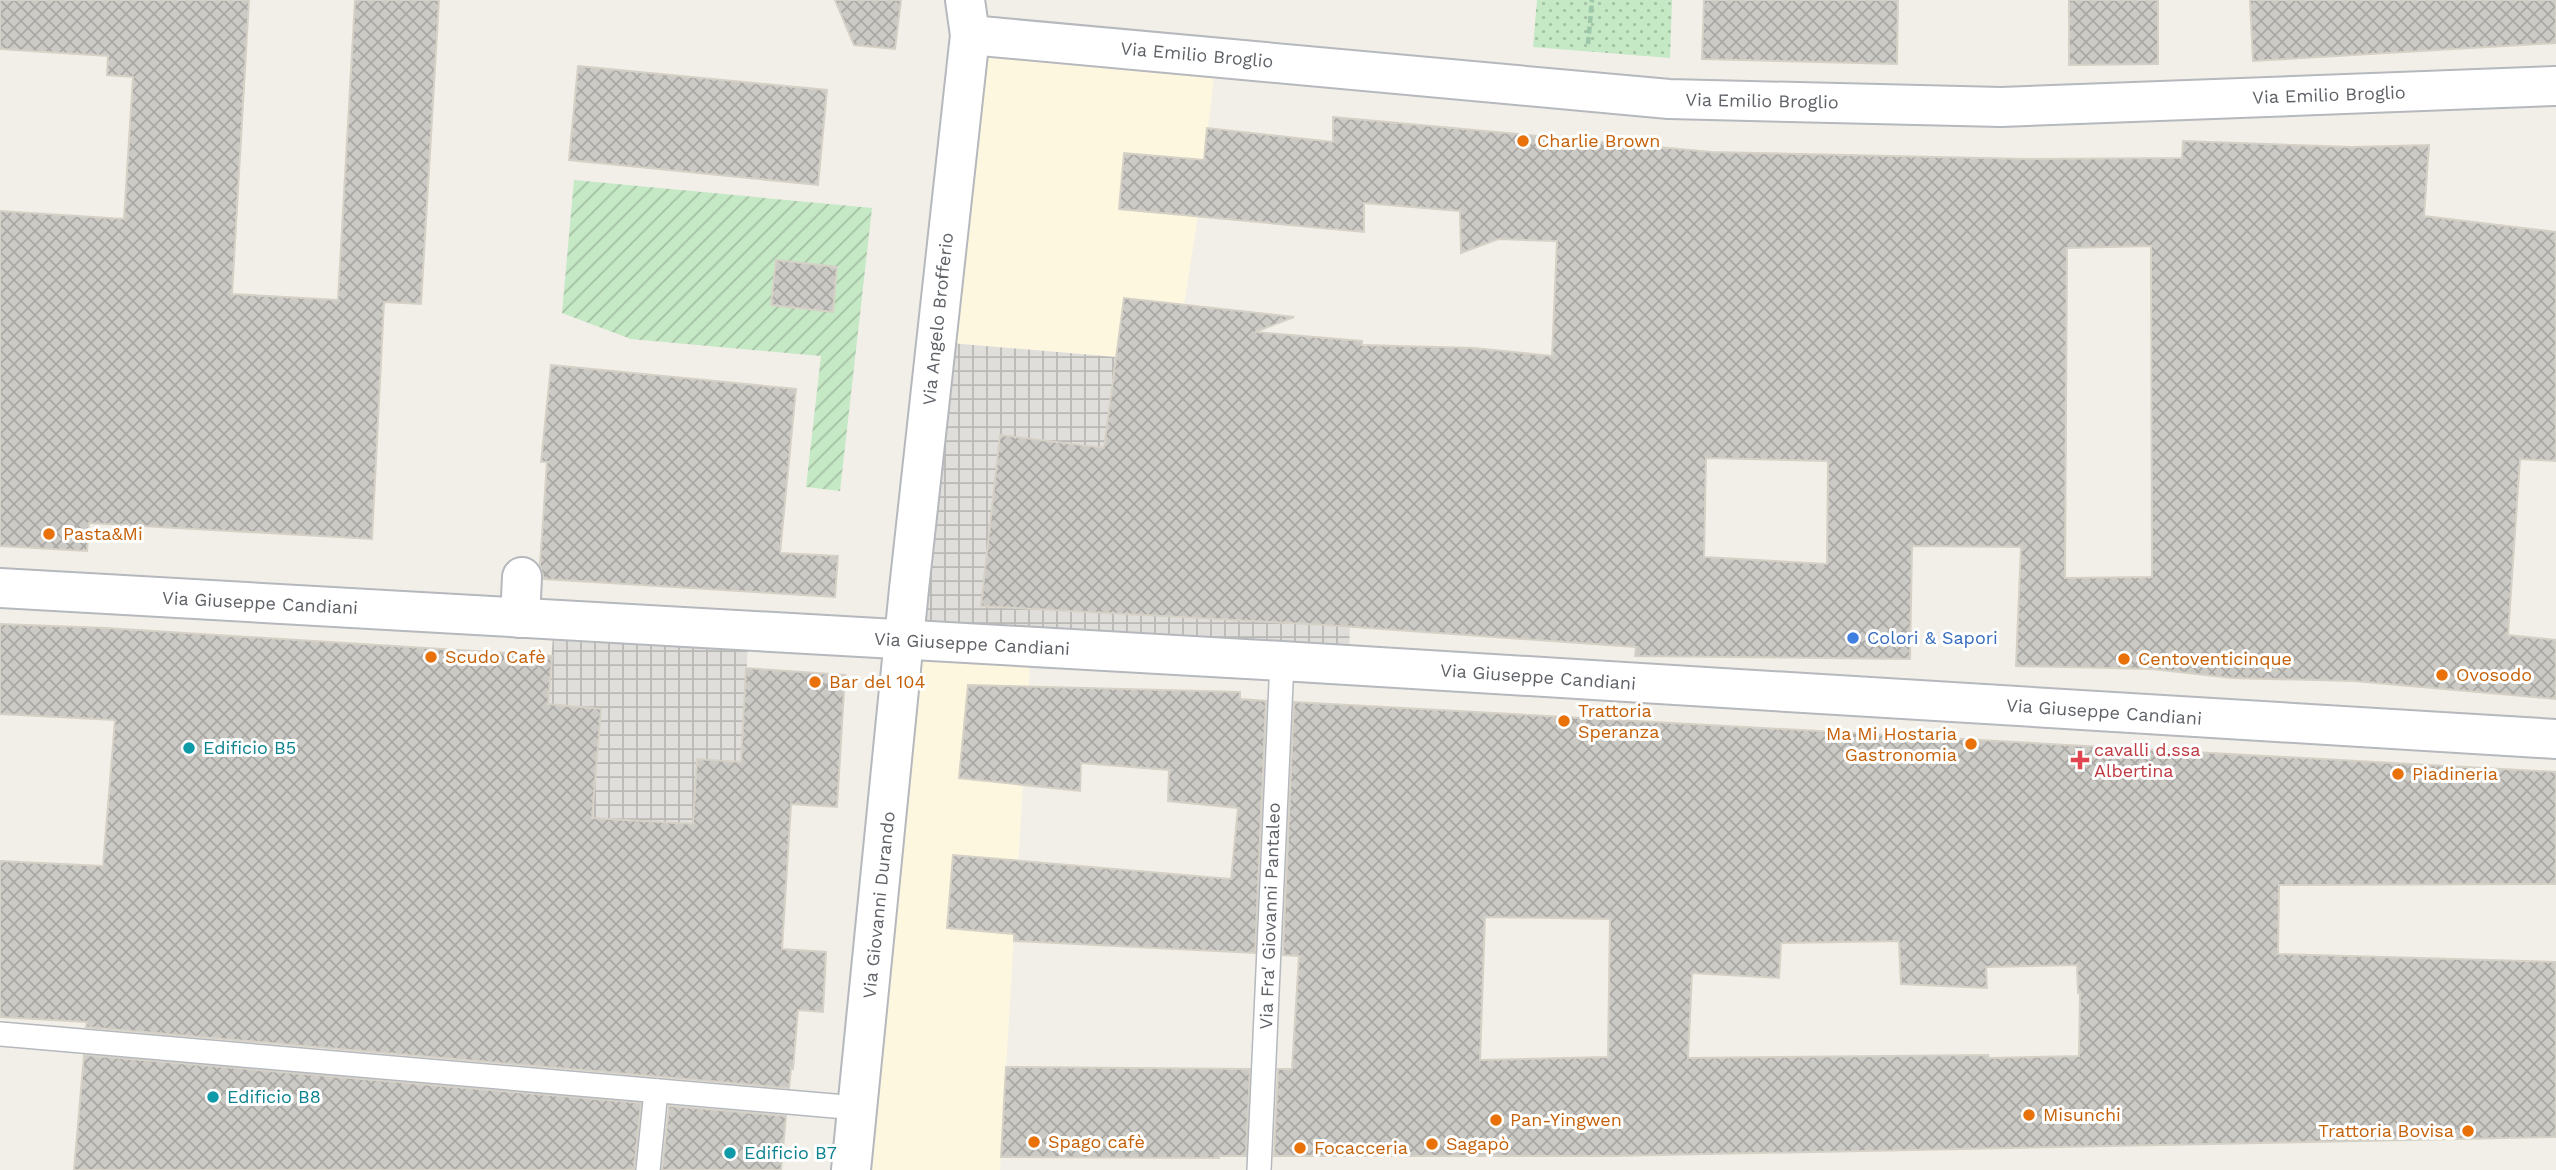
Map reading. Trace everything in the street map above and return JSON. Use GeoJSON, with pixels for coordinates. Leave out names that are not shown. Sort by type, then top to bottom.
{"type":"FeatureCollection","features":[{"type":"Feature","properties":{"kind":"street","name":"Via Emilio Broglio"},"geometry":{"type":"LineString","coordinates":[[968,17],[1669,99],[2001,107],[2556,86]]}},
{"type":"Feature","properties":{"kind":"street","name":"Via Angelo Brofferio"},"geometry":{"type":"LineString","coordinates":[[904,639],[962,96],[968,17]]}},
{"type":"Feature","properties":{"kind":"street"},"geometry":{"type":"LineString","coordinates":[[520,618],[522,577]]}},
{"type":"Feature","properties":{"kind":"street","name":"Via Giuseppe Candiani"},"geometry":{"type":"LineString","coordinates":[[0,588],[1282,661],[2556,739]]}},
{"type":"Feature","properties":{"kind":"street","name":"Via Giovanni Durando"},"geometry":{"type":"LineString","coordinates":[[850,1170],[904,639]]}},
{"type":"Feature","properties":{"kind":"lane","name":"Via Fra' Giovanni Pantaleo"},"geometry":{"type":"LineString","coordinates":[[1259,1170],[1282,661]]}},
{"type":"Feature","properties":{"kind":"lane"},"geometry":{"type":"LineString","coordinates":[[0,1034],[857,1108]]}},
{"type":"Feature","properties":{"kind":"lane"},"geometry":{"type":"LineString","coordinates":[[648,1170],[656,1091]]}},
{"type":"Feature","properties":{"kind":"shaded area"},"geometry":{"type":"Polygon","coordinates":[[[993,39],[1216,58],[1198,216],[1184,305],[1116,357],[937,342],[964,96],[993,39]]]}},
{"type":"Feature","properties":{"kind":"shaded area"},"geometry":{"type":"Polygon","coordinates":[[[937,342],[1116,357],[1353,460],[1349,664],[905,638],[937,342]]]}},
{"type":"Feature","properties":{"kind":"shaded area"},"geometry":{"type":"Polygon","coordinates":[[[554,622],[749,632],[725,1005],[527,990],[554,622]]]}},
{"type":"Feature","properties":{"kind":"shaded area"},"geometry":{"type":"Polygon","coordinates":[[[906,641],[1031,648],[1000,1170],[853,1170],[906,641]]]}},
{"type":"Feature","properties":{"kind":"green space"},"geometry":{"type":"Polygon","coordinates":[[[1537,0],[1672,0],[1670,58],[1533,47],[1537,0]]]}},
{"type":"Feature","properties":{"kind":"green space"},"geometry":{"type":"Polygon","coordinates":[[[574,180],[872,208],[840,491],[806,487],[821,356],[631,339],[562,313],[574,180]]]}},
{"type":"Feature","properties":{"kind":"building"},"geometry":{"type":"Polygon","coordinates":[[[0,0],[249,0],[232,294],[338,300],[355,0],[439,0],[421,304],[384,302],[372,539],[89,523],[87,551],[0,546],[0,211],[124,219],[133,77],[107,75],[108,56],[0,49],[0,0]]]}},
{"type":"Feature","properties":{"kind":"building"},"geometry":{"type":"Polygon","coordinates":[[[835,0],[901,0],[895,49],[854,45],[835,0]]]}},
{"type":"Feature","properties":{"kind":"building"},"geometry":{"type":"Polygon","coordinates":[[[1704,0],[1898,0],[1897,64],[1702,59],[1704,0]]]}},
{"type":"Feature","properties":{"kind":"building"},"geometry":{"type":"Polygon","coordinates":[[[2069,0],[2158,0],[2158,64],[2069,65],[2069,0]]]}},
{"type":"Feature","properties":{"kind":"building"},"geometry":{"type":"Polygon","coordinates":[[[2250,0],[2556,0],[2556,43],[2253,61],[2250,0]]]}},
{"type":"Feature","properties":{"kind":"building"},"geometry":{"type":"Polygon","coordinates":[[[578,66],[827,90],[818,185],[569,160],[578,66]]]}},
{"type":"Feature","properties":{"kind":"building"},"geometry":{"type":"Polygon","coordinates":[[[1333,117],[1712,152],[2027,159],[2182,158],[2183,141],[2352,147],[2429,145],[2424,216],[2556,232],[2556,461],[2520,459],[2508,635],[2556,640],[2556,699],[2354,681],[2232,678],[2152,669],[2016,666],[2021,547],[1912,546],[1910,659],[1635,656],[1636,647],[1326,625],[981,606],[1000,435],[1104,448],[1124,298],[1294,317],[1255,332],[1362,341],[1362,345],[1474,348],[1552,356],[1557,241],[1498,239],[1461,253],[1460,211],[1364,203],[1364,232],[1119,209],[1124,153],[1204,160],[1207,128],[1333,142],[1333,117]],[[2151,246],[2067,248],[2065,578],[2152,577],[2151,246]],[[1706,458],[1704,557],[1827,564],[1828,461],[1706,458]]]}},
{"type":"Feature","properties":{"kind":"building"},"geometry":{"type":"Polygon","coordinates":[[[776,260],[837,267],[833,312],[771,305],[776,260]]]}},
{"type":"Feature","properties":{"kind":"building"},"geometry":{"type":"Polygon","coordinates":[[[551,365],[796,389],[780,553],[838,556],[835,597],[544,579],[540,565],[547,462],[541,462],[551,365]]]}},
{"type":"Feature","properties":{"kind":"building"},"geometry":{"type":"Polygon","coordinates":[[[0,624],[106,628],[552,656],[548,704],[601,709],[592,818],[693,824],[697,759],[741,762],[746,668],[845,675],[837,807],[791,804],[782,949],[826,952],[823,1012],[798,1010],[789,1088],[86,1027],[87,1022],[0,1017],[0,861],[103,866],[115,720],[0,714],[0,624]]]}},
{"type":"Feature","properties":{"kind":"building"},"geometry":{"type":"Polygon","coordinates":[[[968,685],[1240,692],[1240,699],[1266,701],[1255,953],[1014,941],[1014,934],[947,928],[953,855],[1231,879],[1238,808],[1168,801],[1169,770],[1081,763],[1080,791],[959,778],[968,685]]]}},
{"type":"Feature","properties":{"kind":"building"},"geometry":{"type":"Polygon","coordinates":[[[1294,702],[2556,772],[2556,884],[2279,885],[2278,954],[2556,962],[2556,1137],[1610,1156],[1274,1156],[1278,1069],[1292,1069],[1299,956],[1283,955],[1294,702]],[[1485,917],[1480,1060],[1608,1057],[1610,919],[1485,917]],[[1899,941],[1781,943],[1779,978],[1692,973],[1688,1058],[2079,1056],[2080,993],[2077,965],[1986,967],[1987,988],[1901,984],[1899,941]]]}},
{"type":"Feature","properties":{"kind":"building","name":"Edificio B8"},"geometry":{"type":"Polygon","coordinates":[[[84,1055],[641,1103],[634,1170],[74,1170],[84,1055]]]}},
{"type":"Feature","properties":{"kind":"building"},"geometry":{"type":"Polygon","coordinates":[[[1006,1067],[1250,1069],[1246,1156],[1001,1157],[1006,1067]]]}},
{"type":"Feature","properties":{"kind":"building"},"geometry":{"type":"Polygon","coordinates":[[[669,1106],[786,1116],[781,1170],[662,1170],[669,1106]]]}},
{"type":"Feature","properties":{"kind":"place","name":"Charlie Brown"},"geometry":{"type":"Point","coordinates":[1523,141]}},
{"type":"Feature","properties":{"kind":"place","name":"Pasta&Mi"},"geometry":{"type":"Point","coordinates":[49,534]}},
{"type":"Feature","properties":{"kind":"place","name":"Colori & Sapori"},"geometry":{"type":"Point","coordinates":[1853,638]}},
{"type":"Feature","properties":{"kind":"place","name":"Scudo Cafè"},"geometry":{"type":"Point","coordinates":[431,657]}},
{"type":"Feature","properties":{"kind":"place","name":"Centoventicinque"},"geometry":{"type":"Point","coordinates":[2124,659]}},
{"type":"Feature","properties":{"kind":"place","name":"Ovosodo"},"geometry":{"type":"Point","coordinates":[2442,675]}},
{"type":"Feature","properties":{"kind":"place","name":"Bar del 104"},"geometry":{"type":"Point","coordinates":[815,682]}},
{"type":"Feature","properties":{"kind":"place","name":"Trattoria Speranza"},"geometry":{"type":"Point","coordinates":[1564,721]}},
{"type":"Feature","properties":{"kind":"place","name":"Ma Mi Hostaria Gastronomia"},"geometry":{"type":"Point","coordinates":[1971,744]}},
{"type":"Feature","properties":{"kind":"place","name":"Edificio B5"},"geometry":{"type":"Point","coordinates":[189,748]}},
{"type":"Feature","properties":{"kind":"place","name":"cavalli d.ssa Albertina"},"geometry":{"type":"Point","coordinates":[2080,760]}},
{"type":"Feature","properties":{"kind":"place","name":"Piadineria"},"geometry":{"type":"Point","coordinates":[2398,774]}},
{"type":"Feature","properties":{"kind":"place","name":"Edificio B8"},"geometry":{"type":"Point","coordinates":[213,1097]}},
{"type":"Feature","properties":{"kind":"place","name":"Misunchi"},"geometry":{"type":"Point","coordinates":[2029,1115]}},
{"type":"Feature","properties":{"kind":"place","name":"Pan-Yingwen"},"geometry":{"type":"Point","coordinates":[1496,1120]}},
{"type":"Feature","properties":{"kind":"place","name":"Trattoria Bovisa"},"geometry":{"type":"Point","coordinates":[2468,1131]}},
{"type":"Feature","properties":{"kind":"place","name":"Spago cafè"},"geometry":{"type":"Point","coordinates":[1034,1142]}},
{"type":"Feature","properties":{"kind":"place","name":"Sagapò"},"geometry":{"type":"Point","coordinates":[1432,1144]}},
{"type":"Feature","properties":{"kind":"place","name":"Focacceria"},"geometry":{"type":"Point","coordinates":[1300,1148]}},
{"type":"Feature","properties":{"kind":"place","name":"Edificio B7"},"geometry":{"type":"Point","coordinates":[730,1153]}}]}
